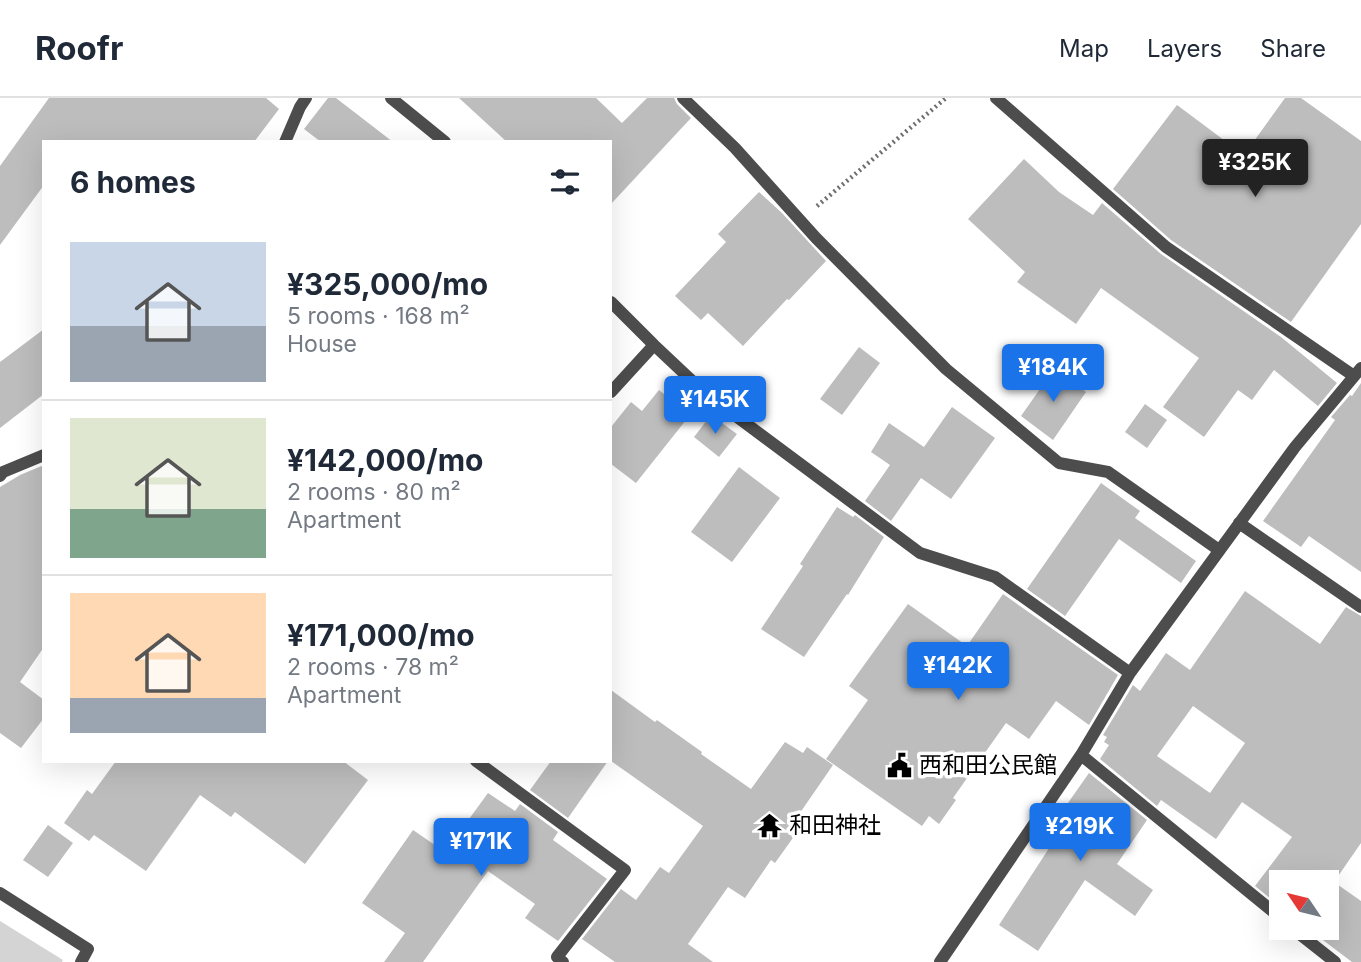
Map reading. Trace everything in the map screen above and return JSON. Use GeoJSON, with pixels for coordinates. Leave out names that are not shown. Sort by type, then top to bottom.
{"type":"FeatureCollection","features":[{"type":"Feature","properties":{"kind":"street"},"geometry":{"type":"LineString","coordinates":[[286,140],[306,98]]}},
{"type":"Feature","properties":{"kind":"street"},"geometry":{"type":"LineString","coordinates":[[391,98],[442,140]]}},
{"type":"Feature","properties":{"kind":"street"},"geometry":{"type":"LineString","coordinates":[[683,98],[735,148],[816,238],[946,369],[1059,463],[1108,472],[1219,550]]}},
{"type":"Feature","properties":{"kind":"street"},"geometry":{"type":"LineString","coordinates":[[940,962],[1080,755],[1130,673],[1295,447],[1358,372],[1166,247],[996,98]]}},
{"type":"Feature","properties":{"kind":"street"},"geometry":{"type":"LineString","coordinates":[[612,303],[705,393],[920,553],[995,577],[1130,673]]}},
{"type":"Feature","properties":{"kind":"street"},"geometry":{"type":"LineString","coordinates":[[612,392],[654,345]]}},
{"type":"Feature","properties":{"kind":"street"},"geometry":{"type":"LineString","coordinates":[[1,472],[42,456]]}},
{"type":"Feature","properties":{"kind":"street"},"geometry":{"type":"LineString","coordinates":[[1239,523],[1361,607]]}},
{"type":"Feature","properties":{"kind":"street"},"geometry":{"type":"LineString","coordinates":[[1080,755],[1269,908]]}},
{"type":"Feature","properties":{"kind":"street"},"geometry":{"type":"LineString","coordinates":[[479,763],[625,870],[557,957],[563,962]]}},
{"type":"Feature","properties":{"kind":"street"},"geometry":{"type":"LineString","coordinates":[[0,893],[88,949],[81,962]]}},
{"type":"Feature","properties":{"kind":"street"},"geometry":{"type":"LineString","coordinates":[[1307,940],[1335,962]]}},
{"type":"Feature","properties":{"kind":"path"},"geometry":{"type":"LineString","coordinates":[[800,220],[946,98]]}},
{"type":"Feature","properties":{"kind":"shaded area"},"geometry":{"type":"Polygon","coordinates":[[[0,921],[63,960],[62,962],[0,962],[0,921]]]}},
{"type":"Feature","properties":{"kind":"building"},"geometry":{"type":"Polygon","coordinates":[[[49,98],[266,98],[279,109],[256,140],[42,140],[42,188],[0,245],[0,166],[49,98]]]}},
{"type":"Feature","properties":{"kind":"building"},"geometry":{"type":"Polygon","coordinates":[[[328,98],[336,98],[390,140],[318,140],[304,129],[328,98]]]}},
{"type":"Feature","properties":{"kind":"building"},"geometry":{"type":"Polygon","coordinates":[[[459,98],[596,98],[622,123],[647,98],[674,98],[691,118],[612,203],[612,140],[505,140],[459,98]]]}},
{"type":"Feature","properties":{"kind":"building"},"geometry":{"type":"Polygon","coordinates":[[[1285,98],[1301,98],[1361,141],[1361,224],[1291,322],[1171,240],[1113,189],[1177,105],[1244,155],[1285,98]]]}},
{"type":"Feature","properties":{"kind":"building"},"geometry":{"type":"Polygon","coordinates":[[[1024,159],[1059,192],[1093,215],[1102,203],[1161,254],[1281,337],[1337,383],[1318,406],[1274,370],[1252,400],[1238,390],[1204,437],[1163,407],[1199,358],[1101,288],[1076,324],[1017,282],[1025,272],[968,219],[1024,159]]]}},
{"type":"Feature","properties":{"kind":"building"},"geometry":{"type":"Polygon","coordinates":[[[759,192],[826,261],[743,346],[708,313],[701,320],[675,296],[726,242],[718,234],[759,192]]]}},
{"type":"Feature","properties":{"kind":"building"},"geometry":{"type":"Polygon","coordinates":[[[42,330],[42,396],[0,428],[0,362],[42,330]]]}},
{"type":"Feature","properties":{"kind":"building"},"geometry":{"type":"Polygon","coordinates":[[[859,347],[880,363],[842,415],[820,399],[859,347]]]}},
{"type":"Feature","properties":{"kind":"building"},"geometry":{"type":"Polygon","coordinates":[[[1054,369],[1086,392],[1053,440],[1021,416],[1054,369]]]}},
{"type":"Feature","properties":{"kind":"building"},"geometry":{"type":"Polygon","coordinates":[[[1361,383],[1361,572],[1309,536],[1301,547],[1263,521],[1335,420],[1331,417],[1361,383]]]}},
{"type":"Feature","properties":{"kind":"building"},"geometry":{"type":"Polygon","coordinates":[[[659,390],[690,415],[636,483],[612,465],[612,426],[631,402],[642,411],[659,390]]]}},
{"type":"Feature","properties":{"kind":"building"},"geometry":{"type":"Polygon","coordinates":[[[1145,404],[1167,420],[1147,448],[1125,432],[1145,404]]]}},
{"type":"Feature","properties":{"kind":"building"},"geometry":{"type":"Polygon","coordinates":[[[952,407],[995,438],[951,499],[921,478],[891,521],[865,501],[890,465],[871,452],[889,423],[924,447],[952,407]]]}},
{"type":"Feature","properties":{"kind":"building"},"geometry":{"type":"Polygon","coordinates":[[[711,415],[737,434],[719,457],[694,437],[711,415]]]}},
{"type":"Feature","properties":{"kind":"building"},"geometry":{"type":"Polygon","coordinates":[[[42,466],[42,650],[20,682],[42,698],[42,721],[21,748],[0,733],[0,487],[42,466]]]}},
{"type":"Feature","properties":{"kind":"building"},"geometry":{"type":"Polygon","coordinates":[[[739,467],[780,498],[732,562],[691,532],[739,467]]]}},
{"type":"Feature","properties":{"kind":"building"},"geometry":{"type":"Polygon","coordinates":[[[1101,483],[1140,511],[1135,518],[1196,561],[1181,583],[1119,539],[1065,616],[1027,589],[1101,483]]]}},
{"type":"Feature","properties":{"kind":"building"},"geometry":{"type":"Polygon","coordinates":[[[837,507],[853,517],[855,515],[884,537],[848,595],[804,657],[761,629],[803,566],[800,564],[837,507]]]}},
{"type":"Feature","properties":{"kind":"building"},"geometry":{"type":"Polygon","coordinates":[[[1245,591],[1320,644],[1346,607],[1361,616],[1361,843],[1339,875],[1339,870],[1269,870],[1269,897],[1255,886],[1292,837],[1242,802],[1216,839],[1161,800],[1157,806],[1100,759],[1109,745],[1104,742],[1107,737],[1103,735],[1133,685],[1140,691],[1166,653],[1190,670],[1245,591]],[[1193,706],[1157,756],[1210,793],[1245,743],[1193,706]]]}},
{"type":"Feature","properties":{"kind":"building"},"geometry":{"type":"Polygon","coordinates":[[[1003,594],[1118,675],[1089,725],[1056,701],[1029,739],[1006,723],[953,798],[956,800],[939,824],[929,816],[922,826],[826,759],[868,700],[849,686],[908,604],[967,646],[1003,594]]]}},
{"type":"Feature","properties":{"kind":"building"},"geometry":{"type":"Polygon","coordinates":[[[612,691],[751,789],[785,742],[803,753],[807,747],[833,765],[793,823],[800,828],[775,863],[771,860],[745,898],[728,887],[688,944],[713,962],[615,962],[582,939],[621,889],[636,900],[660,867],[669,873],[703,826],[612,762],[612,691]]]}},
{"type":"Feature","properties":{"kind":"building"},"geometry":{"type":"Polygon","coordinates":[[[115,763],[346,763],[368,780],[305,864],[235,812],[231,817],[200,795],[146,871],[94,835],[89,841],[64,823],[87,790],[92,794],[115,763]]]}},
{"type":"Feature","properties":{"kind":"building"},"geometry":{"type":"Polygon","coordinates":[[[550,763],[607,763],[568,818],[530,790],[550,763]]]}},
{"type":"Feature","properties":{"kind":"building"},"geometry":{"type":"Polygon","coordinates":[[[1089,773],[1147,820],[1117,864],[1153,890],[1135,916],[1085,880],[1038,951],[999,925],[1057,836],[1049,830],[1089,773]]]}},
{"type":"Feature","properties":{"kind":"building"},"geometry":{"type":"Polygon","coordinates":[[[488,793],[515,811],[520,804],[558,832],[553,840],[607,879],[558,941],[525,918],[535,904],[488,871],[423,962],[384,962],[405,933],[362,903],[413,830],[445,852],[488,793]]]}},
{"type":"Feature","properties":{"kind":"building"},"geometry":{"type":"Polygon","coordinates":[[[48,825],[73,843],[48,877],[23,860],[48,825]]]}},
{"type":"Feature","properties":{"kind":"building"},"geometry":{"type":"Polygon","coordinates":[[[1339,886],[1361,901],[1361,962],[1352,962],[1323,940],[1339,940],[1339,886]]]}},
{"type":"Feature","properties":{"kind":"place","name":"西和田公民館"},"geometry":{"type":"Point","coordinates":[899,765]}},
{"type":"Feature","properties":{"kind":"place","name":"和田神社"},"geometry":{"type":"Point","coordinates":[769,825]}}]}
